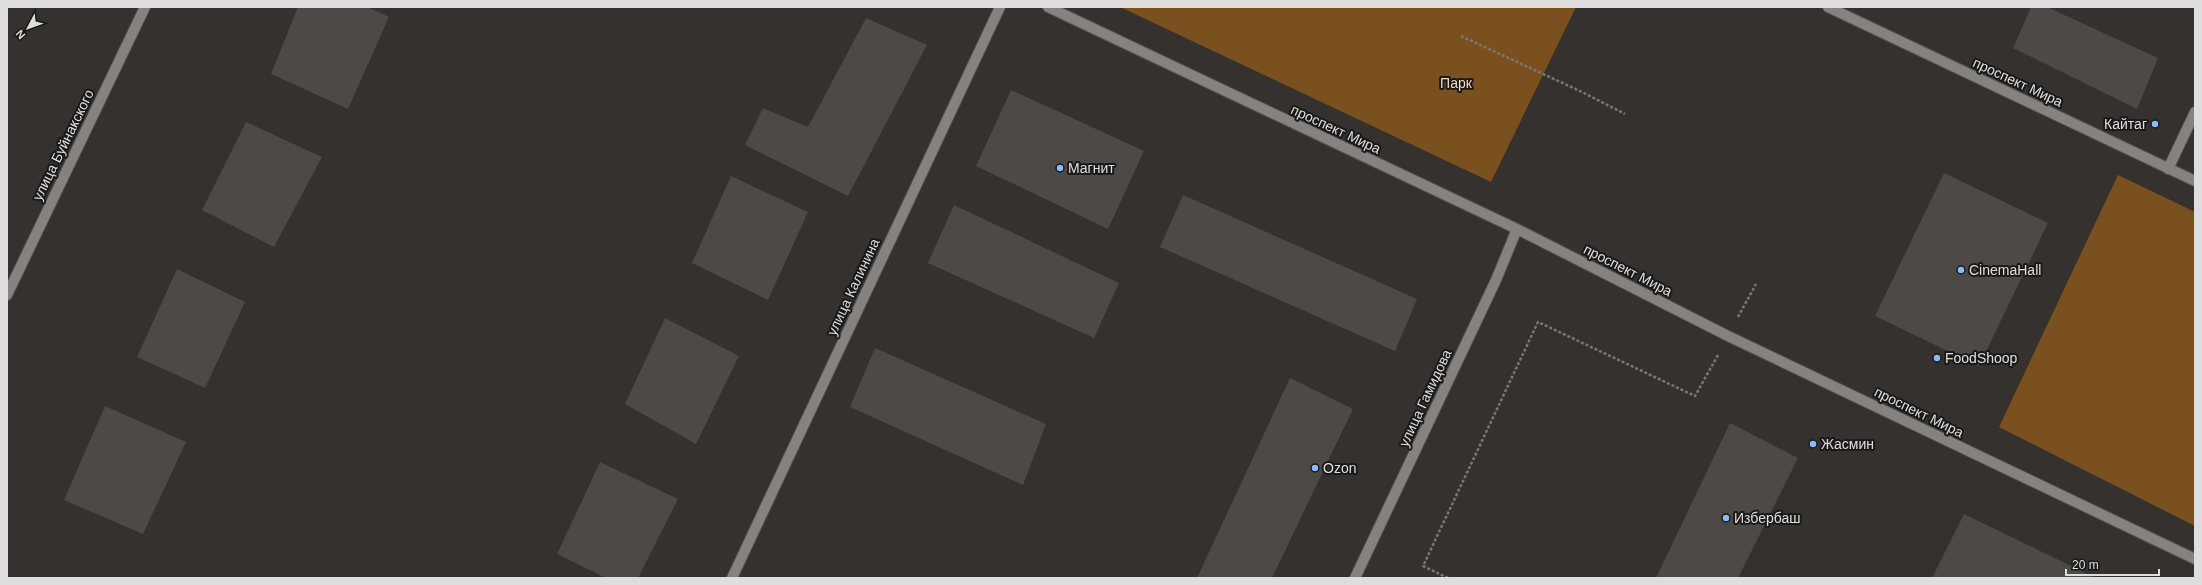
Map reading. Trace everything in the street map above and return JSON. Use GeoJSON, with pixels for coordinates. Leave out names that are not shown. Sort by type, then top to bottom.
{"type":"FeatureCollection","features":[{"type":"Feature","properties":{"kind":"street","name":"улица Буйнакского"},"geometry":{"type":"LineString","coordinates":[[7,295],[145,7]]}},
{"type":"Feature","properties":{"kind":"street","name":"улица Калинина"},"geometry":{"type":"LineString","coordinates":[[732,578],[1000,7]]}},
{"type":"Feature","properties":{"kind":"street","name":"проспект Мира"},"geometry":{"type":"LineString","coordinates":[[1048,7],[1517,229],[1728,336],[2195,559]]}},
{"type":"Feature","properties":{"kind":"street","name":"проспект Мира"},"geometry":{"type":"LineString","coordinates":[[1828,7],[2195,182]]}},
{"type":"Feature","properties":{"kind":"street"},"geometry":{"type":"LineString","coordinates":[[2168,169],[2195,112]]}},
{"type":"Feature","properties":{"kind":"street","name":"улица Гамидова"},"geometry":{"type":"LineString","coordinates":[[1355,578],[1493,287],[1517,229]]}},
{"type":"Feature","properties":{"kind":"path"},"geometry":{"type":"LineString","coordinates":[[1461,36],[1582,92],[1625,114]]}},
{"type":"Feature","properties":{"kind":"path"},"geometry":{"type":"LineString","coordinates":[[1448,578],[1424,566],[1538,322],[1695,396]]}},
{"type":"Feature","properties":{"kind":"green space","name":"Парк"},"geometry":{"type":"Polygon","coordinates":[[[1120,7],[1576,7],[1491,182],[1120,7]]]}},
{"type":"Feature","properties":{"kind":"green space"},"geometry":{"type":"Polygon","coordinates":[[[2118,175],[2195,212],[2195,526],[1999,427],[2118,175]]]}},
{"type":"Feature","properties":{"kind":"building"},"geometry":{"type":"Polygon","coordinates":[[[298,7],[367,7],[389,17],[348,109],[271,74],[298,7]]]}},
{"type":"Feature","properties":{"kind":"building"},"geometry":{"type":"Polygon","coordinates":[[[2031,7],[2047,7],[2158,58],[2137,109],[2013,48],[2031,7]]]}},
{"type":"Feature","properties":{"kind":"building"},"geometry":{"type":"Polygon","coordinates":[[[866,18],[927,45],[848,196],[745,145],[763,108],[808,127],[866,18]]]}},
{"type":"Feature","properties":{"kind":"building"},"geometry":{"type":"Polygon","coordinates":[[[1011,90],[1144,151],[1108,229],[976,166],[1011,90]]]}},
{"type":"Feature","properties":{"kind":"building"},"geometry":{"type":"Polygon","coordinates":[[[246,122],[322,157],[274,247],[202,210],[246,122]]]}},
{"type":"Feature","properties":{"kind":"building","name":"CinemaHall"},"geometry":{"type":"Polygon","coordinates":[[[1944,173],[2048,223],[1979,366],[1875,316],[1944,173]]]}},
{"type":"Feature","properties":{"kind":"building"},"geometry":{"type":"Polygon","coordinates":[[[731,176],[808,212],[768,300],[692,263],[731,176]]]}},
{"type":"Feature","properties":{"kind":"building"},"geometry":{"type":"Polygon","coordinates":[[[1183,195],[1417,299],[1395,351],[1160,247],[1183,195]]]}},
{"type":"Feature","properties":{"kind":"building"},"geometry":{"type":"Polygon","coordinates":[[[954,205],[1119,283],[1094,338],[928,263],[954,205]]]}},
{"type":"Feature","properties":{"kind":"building"},"geometry":{"type":"Polygon","coordinates":[[[177,269],[245,302],[205,388],[137,357],[177,269]]]}},
{"type":"Feature","properties":{"kind":"building"},"geometry":{"type":"Polygon","coordinates":[[[665,318],[739,356],[696,444],[625,404],[665,318]]]}},
{"type":"Feature","properties":{"kind":"building"},"geometry":{"type":"Polygon","coordinates":[[[875,348],[1046,424],[1023,485],[850,407],[875,348]]]}},
{"type":"Feature","properties":{"kind":"building"},"geometry":{"type":"Polygon","coordinates":[[[1290,378],[1353,409],[1272,578],[1197,578],[1290,378]]]}},
{"type":"Feature","properties":{"kind":"building"},"geometry":{"type":"Polygon","coordinates":[[[105,406],[186,442],[143,534],[64,500],[105,406]]]}},
{"type":"Feature","properties":{"kind":"building","name":"Избербаш"},"geometry":{"type":"Polygon","coordinates":[[[1730,423],[1798,458],[1738,578],[1656,578],[1730,423]]]}},
{"type":"Feature","properties":{"kind":"building"},"geometry":{"type":"Polygon","coordinates":[[[600,462],[678,499],[638,578],[606,578],[557,554],[600,462]]]}},
{"type":"Feature","properties":{"kind":"building"},"geometry":{"type":"Polygon","coordinates":[[[1964,514],[2096,578],[1932,578],[1964,514]]]}},
{"type":"Feature","properties":{"kind":"place","name":"Кайтаг"},"geometry":{"type":"Point","coordinates":[2155,124]}},
{"type":"Feature","properties":{"kind":"place","name":"Магнит"},"geometry":{"type":"Point","coordinates":[1060,168]}},
{"type":"Feature","properties":{"kind":"place","name":"CinemaHall"},"geometry":{"type":"Point","coordinates":[1961,270]}},
{"type":"Feature","properties":{"kind":"place","name":"FoodShoop"},"geometry":{"type":"Point","coordinates":[1937,358]}},
{"type":"Feature","properties":{"kind":"place","name":"Жасмин"},"geometry":{"type":"Point","coordinates":[1813,444]}},
{"type":"Feature","properties":{"kind":"place","name":"Ozon"},"geometry":{"type":"Point","coordinates":[1315,468]}},
{"type":"Feature","properties":{"kind":"place","name":"Избербаш"},"geometry":{"type":"Point","coordinates":[1726,518]}}]}
